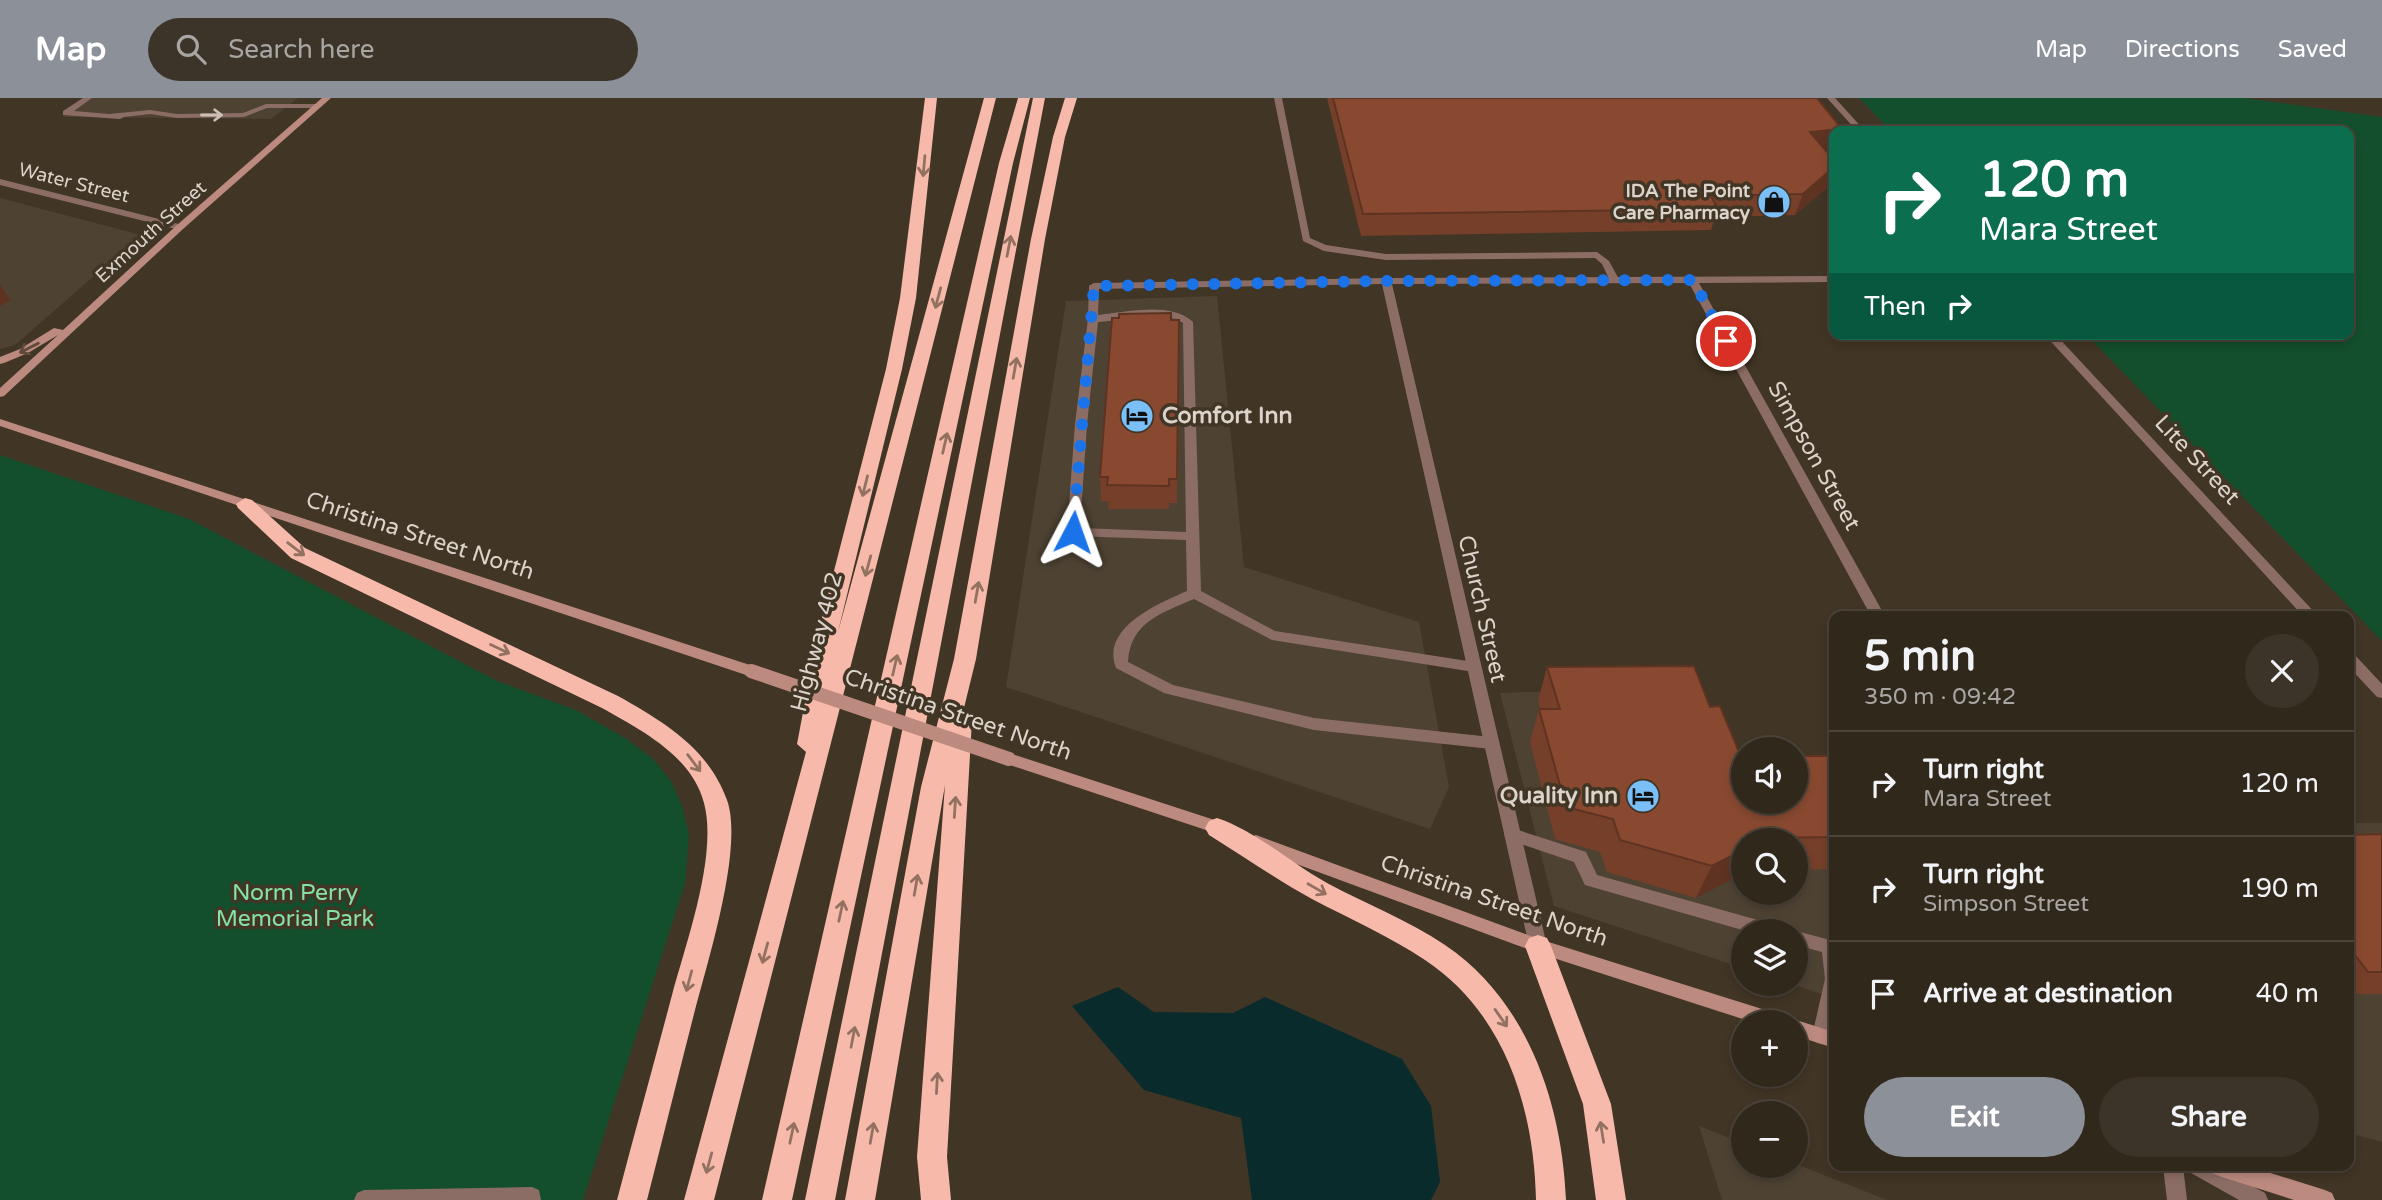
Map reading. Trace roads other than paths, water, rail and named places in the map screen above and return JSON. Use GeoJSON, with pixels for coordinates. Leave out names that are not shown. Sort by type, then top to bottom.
{"type":"FeatureCollection","features":[{"type":"Feature","properties":{"kind":"highway"},"geometry":{"type":"LineString","coordinates":[[783,887],[828,633],[894,369],[908,298],[918,230],[931,98]]}},
{"type":"Feature","properties":{"kind":"highway","name":"Highway 402"},"geometry":{"type":"LineString","coordinates":[[699,1200],[990,98]]}},
{"type":"Feature","properties":{"kind":"highway"},"geometry":{"type":"LineString","coordinates":[[777,1200],[1006,163],[1024,98]]}},
{"type":"Feature","properties":{"kind":"highway"},"geometry":{"type":"LineString","coordinates":[[820,1200],[1039,98]]}},
{"type":"Feature","properties":{"kind":"highway"},"geometry":{"type":"LineString","coordinates":[[1038,239],[1056,98]]}},
{"type":"Feature","properties":{"kind":"highway"},"geometry":{"type":"LineString","coordinates":[[860,1200],[933,787],[965,659],[1038,239],[1059,137],[1071,98]]}},
{"type":"Feature","properties":{"kind":"highway"},"geometry":{"type":"LineString","coordinates":[[245,504],[298,553],[610,702],[651,725],[693,759],[708,782],[716,802],[719,826],[713,890],[632,1200]]}},
{"type":"Feature","properties":{"kind":"highway"},"geometry":{"type":"LineString","coordinates":[[936,1200],[933,1144],[965,659]]}},
{"type":"Feature","properties":{"kind":"highway"},"geometry":{"type":"LineString","coordinates":[[1217,828],[1315,888],[1408,936],[1451,964],[1484,994],[1508,1029],[1542,1118],[1551,1200]]}},
{"type":"Feature","properties":{"kind":"highway"},"geometry":{"type":"LineString","coordinates":[[1538,946],[1597,1104],[1611,1200]]}},
{"type":"Feature","properties":{"kind":"main road","name":"Exmouth Street"},"geometry":{"type":"LineString","coordinates":[[0,394],[180,227],[327,98]]}},
{"type":"Feature","properties":{"kind":"main road"},"geometry":{"type":"LineString","coordinates":[[0,361],[38,343],[97,304]]}},
{"type":"Feature","properties":{"kind":"main road","name":"Christina Street North"},"geometry":{"type":"LineString","coordinates":[[0,422],[1217,828],[1538,946],[1740,1010]]}},
{"type":"Feature","properties":{"kind":"main road"},"geometry":{"type":"LineString","coordinates":[[1808,1032],[1827,1038]]}},
{"type":"Feature","properties":{"kind":"main road"},"geometry":{"type":"LineString","coordinates":[[2235,1171],[2325,1200]]}},
{"type":"Feature","properties":{"kind":"street"},"geometry":{"type":"LineString","coordinates":[[88,98],[66,113],[112,116],[244,115],[267,102],[318,106]]}},
{"type":"Feature","properties":{"kind":"street"},"geometry":{"type":"LineString","coordinates":[[1278,98],[1301,222],[1306,239],[1315,244],[1324,248],[1386,257],[1597,255],[1606,263],[1615,281]]}},
{"type":"Feature","properties":{"kind":"street"},"geometry":{"type":"LineString","coordinates":[[1831,98],[1856,126]]}},
{"type":"Feature","properties":{"kind":"street","name":"Water Street"},"geometry":{"type":"LineString","coordinates":[[0,182],[180,227]]}},
{"type":"Feature","properties":{"kind":"street"},"geometry":{"type":"LineString","coordinates":[[1193,536],[1073,532],[1094,286],[1386,281],[1829,279]]}},
{"type":"Feature","properties":{"kind":"street","name":"Simpson Street"},"geometry":{"type":"LineString","coordinates":[[1693,280],[1875,611]]}},
{"type":"Feature","properties":{"kind":"street","name":"Church Street"},"geometry":{"type":"LineString","coordinates":[[1386,281],[1538,946]]}},
{"type":"Feature","properties":{"kind":"street"},"geometry":{"type":"LineString","coordinates":[[1093,318],[1161,314],[1183,316],[1188,322],[1194,593]]}},
{"type":"Feature","properties":{"kind":"street","name":"Lite Street"},"geometry":{"type":"LineString","coordinates":[[2055,340],[2306,611]]}},
{"type":"Feature","properties":{"kind":"street"},"geometry":{"type":"LineString","coordinates":[[1194,593],[1272,635],[1474,667]]}},
{"type":"Feature","properties":{"kind":"street"},"geometry":{"type":"LineString","coordinates":[[1194,593],[1135,621],[1125,638],[1121,664],[1169,689],[1314,724],[1492,743]]}},
{"type":"Feature","properties":{"kind":"street"},"geometry":{"type":"LineString","coordinates":[[2354,663],[2382,693]]}},
{"type":"Feature","properties":{"kind":"street"},"geometry":{"type":"LineString","coordinates":[[1513,834],[1580,857],[1591,880],[1731,919]]}},
{"type":"Feature","properties":{"kind":"street"},"geometry":{"type":"LineString","coordinates":[[1808,941],[1829,947]]}},
{"type":"Feature","properties":{"kind":"street"},"geometry":{"type":"LineString","coordinates":[[1827,1038],[1829,1017]]}},
{"type":"Feature","properties":{"kind":"street"},"geometry":{"type":"LineString","coordinates":[[2174,1171],[2177,1200]]}},
{"type":"Feature","properties":{"kind":"street"},"geometry":{"type":"LineString","coordinates":[[2207,1171],[2258,1200]]}},
{"type":"Feature","properties":{"kind":"street"},"geometry":{"type":"LineString","coordinates":[[363,1200],[532,1196],[531,1200]]}},
{"type":"Feature","properties":{"kind":"water"},"geometry":{"type":"Polygon","coordinates":[[[1118,987],[1154,1012],[1233,1013],[1265,997],[1402,1059],[1431,1106],[1440,1182],[1431,1200],[1252,1200],[1241,1118],[1144,1090],[1072,1006],[1118,987]]]}},
{"type":"Feature","properties":{"kind":"place","name":"IDA The Point Care Pharmacy"},"geometry":{"type":"Point","coordinates":[1774,202]}},
{"type":"Feature","properties":{"kind":"place","name":"Comfort Inn"},"geometry":{"type":"Point","coordinates":[1137,416]}},
{"type":"Feature","properties":{"kind":"place","name":"Quality Inn"},"geometry":{"type":"Point","coordinates":[1643,796]}},
{"type":"Feature","properties":{"kind":"park label","name":"Norm Perry Memorial Park"},"geometry":{"type":"Point","coordinates":[295,906]}}]}
